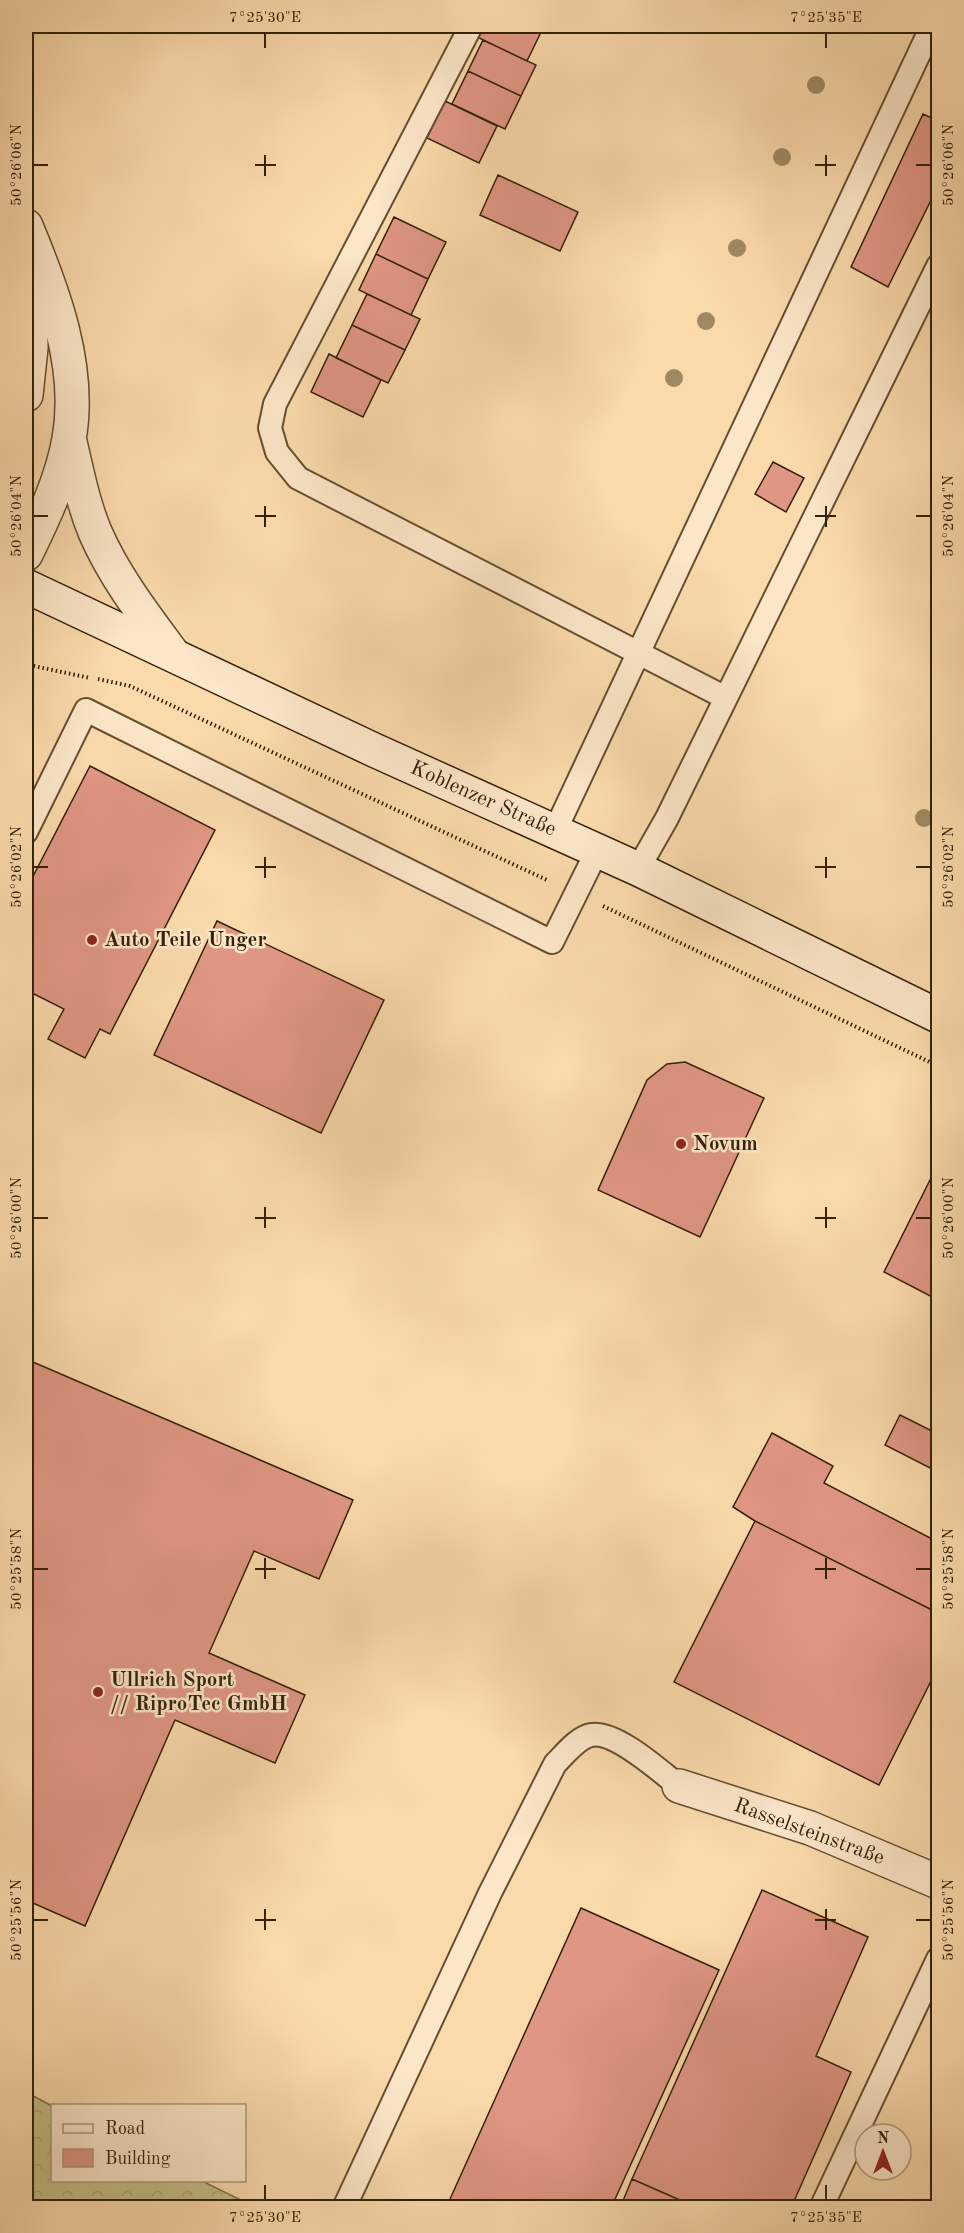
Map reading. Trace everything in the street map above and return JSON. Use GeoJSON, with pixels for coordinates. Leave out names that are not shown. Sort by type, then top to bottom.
{"type":"FeatureCollection","features":[{"type":"Feature","properties":{"kind":"street"},"geometry":{"type":"LineString","coordinates":[[26,393],[31,348],[28,231]]}},
{"type":"Feature","properties":{"kind":"street"},"geometry":{"type":"LineString","coordinates":[[26,554],[54,491],[69,438],[71,375],[66,344],[28,231]]}},
{"type":"Feature","properties":{"kind":"street"},"geometry":{"type":"LineString","coordinates":[[69,438],[85,504],[105,554],[173,654]]}},
{"type":"Feature","properties":{"kind":"street","name":"Koblenzer Straße"},"geometry":{"type":"LineString","coordinates":[[26,586],[374,750],[638,869],[939,1016]]}},
{"type":"Feature","properties":{"kind":"street","name":"Rasselsteinstraße"},"geometry":{"type":"LineString","coordinates":[[679,1786],[810,1827],[939,1882]]}},
{"type":"Feature","properties":{"kind":"lane"},"geometry":{"type":"LineString","coordinates":[[471,26],[275,404],[270,428],[277,452],[298,478],[726,698]]}},
{"type":"Feature","properties":{"kind":"lane"},"geometry":{"type":"LineString","coordinates":[[555,831],[932,26]]}},
{"type":"Feature","properties":{"kind":"lane"},"geometry":{"type":"LineString","coordinates":[[638,869],[667,818],[939,266]]}},
{"type":"Feature","properties":{"kind":"lane"},"geometry":{"type":"LineString","coordinates":[[26,832],[86,710],[552,942],[597,851]]}},
{"type":"Feature","properties":{"kind":"lane"},"geometry":{"type":"LineString","coordinates":[[344,2208],[490,1893],[555,1764],[569,1748],[592,1735],[608,1737],[623,1743],[679,1786]]}},
{"type":"Feature","properties":{"kind":"lane"},"geometry":{"type":"LineString","coordinates":[[821,2208],[939,1959]]}},
{"type":"Feature","properties":{"kind":"path"},"geometry":{"type":"LineString","coordinates":[[26,662],[29,665],[129,686],[939,1066]]}},
{"type":"Feature","properties":{"kind":"green space"},"geometry":{"type":"Polygon","coordinates":[[[26,2092],[51,2105],[51,2182],[204,2182],[255,2207],[26,2207],[26,2092]]]}},
{"type":"Feature","properties":{"kind":"building"},"geometry":{"type":"Polygon","coordinates":[[[480,26],[544,26],[527,61],[475,36],[480,26]]]}},
{"type":"Feature","properties":{"kind":"building"},"geometry":{"type":"Polygon","coordinates":[[[483,40],[536,65],[521,96],[468,71],[483,40]]]}},
{"type":"Feature","properties":{"kind":"building"},"geometry":{"type":"Polygon","coordinates":[[[468,71],[521,96],[505,129],[452,104],[468,71]]]}},
{"type":"Feature","properties":{"kind":"building"},"geometry":{"type":"Polygon","coordinates":[[[445,101],[497,126],[479,163],[427,138],[445,101]]]}},
{"type":"Feature","properties":{"kind":"building"},"geometry":{"type":"Polygon","coordinates":[[[923,114],[938,121],[938,186],[888,287],[851,267],[923,114]]]}},
{"type":"Feature","properties":{"kind":"building"},"geometry":{"type":"Polygon","coordinates":[[[498,175],[578,212],[560,251],[480,215],[498,175]]]}},
{"type":"Feature","properties":{"kind":"building"},"geometry":{"type":"Polygon","coordinates":[[[394,217],[446,242],[428,279],[376,254],[394,217]]]}},
{"type":"Feature","properties":{"kind":"building"},"geometry":{"type":"Polygon","coordinates":[[[376,254],[428,279],[411,315],[359,290],[376,254]]]}},
{"type":"Feature","properties":{"kind":"building"},"geometry":{"type":"Polygon","coordinates":[[[367,294],[420,319],[405,350],[352,325],[367,294]]]}},
{"type":"Feature","properties":{"kind":"building"},"geometry":{"type":"Polygon","coordinates":[[[352,325],[405,350],[388,383],[336,358],[352,325]]]}},
{"type":"Feature","properties":{"kind":"building"},"geometry":{"type":"Polygon","coordinates":[[[329,354],[381,380],[363,417],[311,392],[329,354]]]}},
{"type":"Feature","properties":{"kind":"building"},"geometry":{"type":"Polygon","coordinates":[[[773,462],[804,478],[786,512],[755,494],[773,462]]]}},
{"type":"Feature","properties":{"kind":"building","name":"Auto Teile Unger"},"geometry":{"type":"Polygon","coordinates":[[[90,766],[215,830],[110,1034],[100,1029],[85,1058],[48,1039],[64,1009],[26,990],[26,890],[90,766]]]}},
{"type":"Feature","properties":{"kind":"building"},"geometry":{"type":"Polygon","coordinates":[[[217,921],[384,1000],[321,1133],[154,1055],[217,921]]]}},
{"type":"Feature","properties":{"kind":"building","name":"Novum"},"geometry":{"type":"Polygon","coordinates":[[[685,1062],[764,1098],[700,1237],[598,1190],[647,1080],[667,1064],[685,1062]]]}},
{"type":"Feature","properties":{"kind":"building"},"geometry":{"type":"Polygon","coordinates":[[[934,1172],[938,1174],[938,1300],[884,1272],[934,1172]]]}},
{"type":"Feature","properties":{"kind":"building"},"geometry":{"type":"Polygon","coordinates":[[[26,1359],[353,1500],[319,1579],[254,1551],[209,1653],[305,1695],[275,1763],[175,1720],[85,1926],[26,1900],[26,1359]]]}},
{"type":"Feature","properties":{"kind":"building"},"geometry":{"type":"Polygon","coordinates":[[[900,1415],[938,1434],[938,1472],[885,1445],[900,1415]]]}},
{"type":"Feature","properties":{"kind":"building"},"geometry":{"type":"Polygon","coordinates":[[[772,1433],[833,1466],[824,1483],[938,1542],[938,1613],[755,1521],[733,1507],[772,1433]]]}},
{"type":"Feature","properties":{"kind":"building"},"geometry":{"type":"Polygon","coordinates":[[[755,1521],[938,1613],[938,1667],[879,1785],[674,1682],[755,1521]]]}},
{"type":"Feature","properties":{"kind":"building"},"geometry":{"type":"Polygon","coordinates":[[[762,1890],[868,1937],[816,2056],[851,2072],[791,2208],[698,2208],[632,2179],[762,1890]]]}},
{"type":"Feature","properties":{"kind":"building"},"geometry":{"type":"Polygon","coordinates":[[[581,1908],[719,1970],[611,2208],[446,2208],[581,1908]]]}},
{"type":"Feature","properties":{"kind":"building"},"geometry":{"type":"Polygon","coordinates":[[[632,2179],[698,2208],[620,2208],[632,2179]]]}},
{"type":"Feature","properties":{"kind":"place","name":"Auto Teile Unger"},"geometry":{"type":"Point","coordinates":[92,940]}},
{"type":"Feature","properties":{"kind":"place","name":"Novum"},"geometry":{"type":"Point","coordinates":[681,1144]}},
{"type":"Feature","properties":{"kind":"place","name":"Ullrich Sport // RiproTec GmbH"},"geometry":{"type":"Point","coordinates":[98,1692]}}]}
